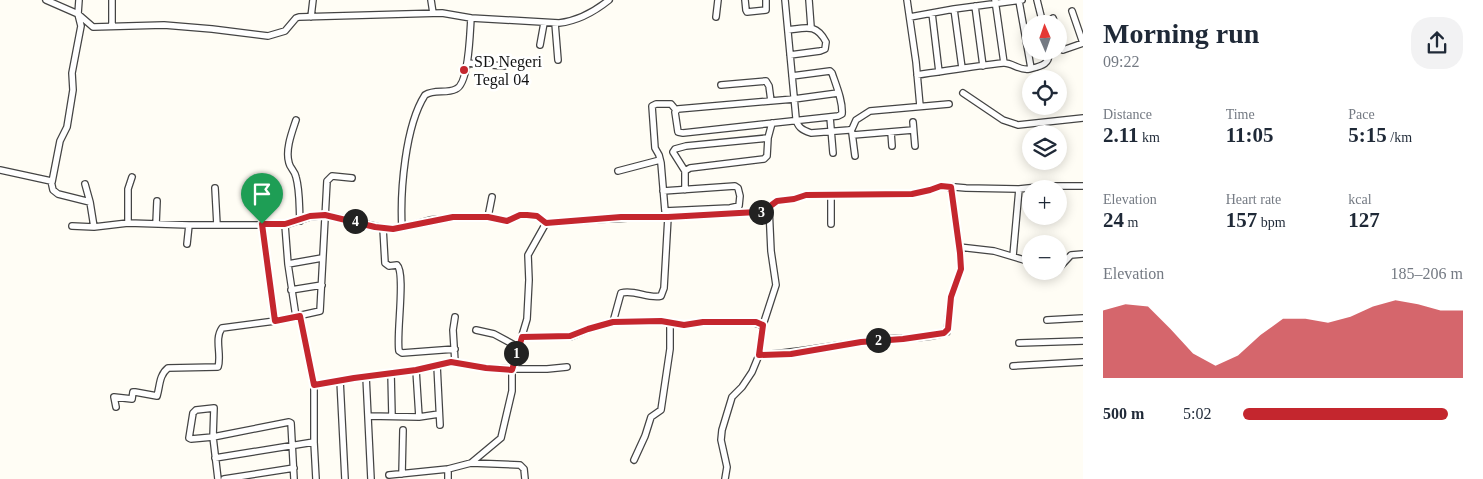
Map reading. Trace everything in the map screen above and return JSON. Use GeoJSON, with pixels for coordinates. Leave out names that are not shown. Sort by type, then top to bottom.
{"type":"FeatureCollection","features":[{"type":"Feature","properties":{"kind":"street"},"geometry":{"type":"LineString","coordinates":[[46,0],[78,14],[91,27],[189,27],[268,36],[285,31],[296,18],[433,13],[471,18],[555,23],[578,18],[609,0]]}},
{"type":"Feature","properties":{"kind":"street"},"geometry":{"type":"LineString","coordinates":[[79,0],[78,14],[81,28],[72,73],[73,90],[67,127],[60,141],[52,182],[54,191],[58,194],[90,202]]}},
{"type":"Feature","properties":{"kind":"street"},"geometry":{"type":"LineString","coordinates":[[112,0],[112,26]]}},
{"type":"Feature","properties":{"kind":"street"},"geometry":{"type":"LineString","coordinates":[[311,18],[312,0]]}},
{"type":"Feature","properties":{"kind":"street"},"geometry":{"type":"LineString","coordinates":[[432,0],[433,13]]}},
{"type":"Feature","properties":{"kind":"street"},"geometry":{"type":"LineString","coordinates":[[716,18],[718,0]]}},
{"type":"Feature","properties":{"kind":"street"},"geometry":{"type":"LineString","coordinates":[[744,0],[748,12],[766,10],[766,0]]}},
{"type":"Feature","properties":{"kind":"street"},"geometry":{"type":"LineString","coordinates":[[786,0],[796,121],[799,127],[810,134],[913,130]]}},
{"type":"Feature","properties":{"kind":"street"},"geometry":{"type":"LineString","coordinates":[[809,0],[811,28]]}},
{"type":"Feature","properties":{"kind":"street"},"geometry":{"type":"LineString","coordinates":[[907,0],[920,106]]}},
{"type":"Feature","properties":{"kind":"street"},"geometry":{"type":"LineString","coordinates":[[910,17],[996,2],[1021,0],[1031,68]]}},
{"type":"Feature","properties":{"kind":"street"},"geometry":{"type":"LineString","coordinates":[[1036,0],[1040,15]]}},
{"type":"Feature","properties":{"kind":"street"},"geometry":{"type":"LineString","coordinates":[[996,2],[1004,63]]}},
{"type":"Feature","properties":{"kind":"street"},"geometry":{"type":"LineString","coordinates":[[975,6],[983,66]]}},
{"type":"Feature","properties":{"kind":"street"},"geometry":{"type":"LineString","coordinates":[[954,9],[962,68]]}},
{"type":"Feature","properties":{"kind":"street"},"geometry":{"type":"LineString","coordinates":[[1068,48],[1083,43],[1072,11]]}},
{"type":"Feature","properties":{"kind":"street"},"geometry":{"type":"LineString","coordinates":[[932,13],[939,72]]}},
{"type":"Feature","properties":{"kind":"street"},"geometry":{"type":"LineString","coordinates":[[402,228],[400,200],[408,144],[419,107],[423,98],[428,93],[458,89],[463,80],[467,63],[471,18]]}},
{"type":"Feature","properties":{"kind":"street"},"geometry":{"type":"LineString","coordinates":[[540,45],[544,23]]}},
{"type":"Feature","properties":{"kind":"street"},"geometry":{"type":"LineString","coordinates":[[555,23],[558,60]]}},
{"type":"Feature","properties":{"kind":"street"},"geometry":{"type":"LineString","coordinates":[[788,30],[811,28],[823,37],[826,42],[825,49],[820,51],[790,55]]}},
{"type":"Feature","properties":{"kind":"street"},"geometry":{"type":"LineString","coordinates":[[917,75],[1004,63],[1023,70],[1049,60]]}},
{"type":"Feature","properties":{"kind":"street"},"geometry":{"type":"LineString","coordinates":[[467,63],[504,66]]}},
{"type":"Feature","properties":{"kind":"street"},"geometry":{"type":"LineString","coordinates":[[676,110],[676,127],[678,132],[683,133],[838,116],[843,113],[832,73],[792,76]]}},
{"type":"Feature","properties":{"kind":"street"},"geometry":{"type":"LineString","coordinates":[[721,85],[766,81],[769,86],[771,101]]}},
{"type":"Feature","properties":{"kind":"street"},"geometry":{"type":"LineString","coordinates":[[676,110],[838,93]]}},
{"type":"Feature","properties":{"kind":"street"},"geometry":{"type":"LineString","coordinates":[[962,93],[1002,120],[1018,126],[1083,118]]}},
{"type":"Feature","properties":{"kind":"street"},"geometry":{"type":"LineString","coordinates":[[663,191],[735,186],[738,188],[740,196],[739,206],[666,212],[663,191],[660,160],[655,148],[652,106],[656,104],[670,104],[676,110]]}},
{"type":"Feature","properties":{"kind":"street"},"geometry":{"type":"LineString","coordinates":[[855,156],[852,132],[856,120],[870,112],[949,104]]}},
{"type":"Feature","properties":{"kind":"street"},"geometry":{"type":"LineString","coordinates":[[830,117],[833,153]]}},
{"type":"Feature","properties":{"kind":"street"},"geometry":{"type":"LineString","coordinates":[[296,120],[291,134],[288,157],[289,165],[296,174],[300,220]]}},
{"type":"Feature","properties":{"kind":"street"},"geometry":{"type":"LineString","coordinates":[[913,122],[915,146]]}},
{"type":"Feature","properties":{"kind":"street"},"geometry":{"type":"LineString","coordinates":[[685,171],[703,165],[764,159],[767,156],[768,138],[772,123]]}},
{"type":"Feature","properties":{"kind":"street"},"geometry":{"type":"LineString","coordinates":[[891,132],[892,146]]}},
{"type":"Feature","properties":{"kind":"street"},"geometry":{"type":"LineString","coordinates":[[685,190],[685,171],[673,152],[675,148],[768,138]]}},
{"type":"Feature","properties":{"kind":"street"},"geometry":{"type":"LineString","coordinates":[[618,171],[660,160]]}},
{"type":"Feature","properties":{"kind":"street"},"geometry":{"type":"LineString","coordinates":[[0,170],[52,182]]}},
{"type":"Feature","properties":{"kind":"street"},"geometry":{"type":"LineString","coordinates":[[116,407],[114,397],[132,399],[134,392],[157,396],[160,381],[168,368],[218,367],[220,361],[219,334],[222,328],[275,321],[320,311],[328,178],[332,176],[352,178]]}},
{"type":"Feature","properties":{"kind":"street"},"geometry":{"type":"LineString","coordinates":[[128,223],[128,189],[132,177]]}},
{"type":"Feature","properties":{"kind":"street"},"geometry":{"type":"LineString","coordinates":[[85,184],[94,227]]}},
{"type":"Feature","properties":{"kind":"street"},"geometry":{"type":"LineString","coordinates":[[72,226],[94,227],[128,223],[189,225],[285,224],[310,216],[325,215],[383,228],[402,228],[430,220],[453,217],[488,217],[507,221],[520,215],[527,215],[537,216],[546,223],[621,217],[668,217],[757,212],[769,208],[777,201],[806,195],[912,194],[944,186],[1019,189],[1048,186],[1083,186]]}},
{"type":"Feature","properties":{"kind":"street"},"geometry":{"type":"LineString","coordinates":[[759,355],[791,354],[861,342],[903,339],[947,332],[951,297],[961,269],[951,187]]}},
{"type":"Feature","properties":{"kind":"street"},"geometry":{"type":"LineString","coordinates":[[215,188],[216,225]]}},
{"type":"Feature","properties":{"kind":"street"},"geometry":{"type":"LineString","coordinates":[[1013,256],[1019,189]]}},
{"type":"Feature","properties":{"kind":"street"},"geometry":{"type":"LineString","coordinates":[[831,194],[831,224]]}},
{"type":"Feature","properties":{"kind":"street"},"geometry":{"type":"LineString","coordinates":[[488,217],[492,197]]}},
{"type":"Feature","properties":{"kind":"street"},"geometry":{"type":"LineString","coordinates":[[156,224],[157,201]]}},
{"type":"Feature","properties":{"kind":"street"},"geometry":{"type":"LineString","coordinates":[[725,479],[726,467],[721,440],[725,418],[732,397],[742,387],[752,372],[759,355],[763,325],[776,285],[771,251],[769,208]]}},
{"type":"Feature","properties":{"kind":"street"},"geometry":{"type":"LineString","coordinates":[[613,322],[621,293],[628,292],[652,297],[661,296],[664,288],[668,217]]}},
{"type":"Feature","properties":{"kind":"street"},"geometry":{"type":"LineString","coordinates":[[471,463],[501,438],[512,391],[512,370],[522,337],[528,305],[528,255],[546,223]]}},
{"type":"Feature","properties":{"kind":"street"},"geometry":{"type":"LineString","coordinates":[[262,224],[275,321]]}},
{"type":"Feature","properties":{"kind":"street"},"geometry":{"type":"LineString","coordinates":[[285,224],[291,290],[314,385],[316,479]]}},
{"type":"Feature","properties":{"kind":"street"},"geometry":{"type":"LineString","coordinates":[[187,244],[189,225]]}},
{"type":"Feature","properties":{"kind":"street"},"geometry":{"type":"LineString","coordinates":[[383,228],[385,263],[388,266],[396,265],[400,270],[399,351],[402,353],[455,349]]}},
{"type":"Feature","properties":{"kind":"street"},"geometry":{"type":"LineString","coordinates":[[959,247],[994,251],[1022,259]]}},
{"type":"Feature","properties":{"kind":"street"},"geometry":{"type":"LineString","coordinates":[[1067,259],[1071,255],[1083,254]]}},
{"type":"Feature","properties":{"kind":"street"},"geometry":{"type":"LineString","coordinates":[[288,264],[322,258]]}},
{"type":"Feature","properties":{"kind":"street"},"geometry":{"type":"LineString","coordinates":[[291,290],[322,285]]}},
{"type":"Feature","properties":{"kind":"street"},"geometry":{"type":"LineString","coordinates":[[455,317],[453,330],[455,362]]}},
{"type":"Feature","properties":{"kind":"street"},"geometry":{"type":"LineString","coordinates":[[1048,320],[1083,318]]}},
{"type":"Feature","properties":{"kind":"street"},"geometry":{"type":"LineString","coordinates":[[522,337],[570,336],[613,322],[661,321],[684,325],[703,322],[751,322],[763,325]]}},
{"type":"Feature","properties":{"kind":"street"},"geometry":{"type":"LineString","coordinates":[[634,460],[651,417],[661,410],[670,349],[670,324]]}},
{"type":"Feature","properties":{"kind":"street"},"geometry":{"type":"LineString","coordinates":[[476,330],[494,334],[518,348]]}},
{"type":"Feature","properties":{"kind":"street"},"geometry":{"type":"LineString","coordinates":[[1020,343],[1083,341]]}},
{"type":"Feature","properties":{"kind":"street"},"geometry":{"type":"LineString","coordinates":[[314,385],[416,370],[455,362],[512,370],[567,367]]}},
{"type":"Feature","properties":{"kind":"street"},"geometry":{"type":"LineString","coordinates":[[1013,366],[1083,362]]}},
{"type":"Feature","properties":{"kind":"street"},"geometry":{"type":"LineString","coordinates":[[437,365],[440,425]]}},
{"type":"Feature","properties":{"kind":"street"},"geometry":{"type":"LineString","coordinates":[[416,370],[419,417]]}},
{"type":"Feature","properties":{"kind":"street"},"geometry":{"type":"LineString","coordinates":[[391,373],[392,416]]}},
{"type":"Feature","properties":{"kind":"street"},"geometry":{"type":"LineString","coordinates":[[366,376],[371,479]]}},
{"type":"Feature","properties":{"kind":"street"},"geometry":{"type":"LineString","coordinates":[[340,380],[345,479]]}},
{"type":"Feature","properties":{"kind":"street"},"geometry":{"type":"LineString","coordinates":[[218,479],[213,437],[214,408],[196,410],[193,413],[190,439],[213,437],[289,422],[292,425],[294,479]]}},
{"type":"Feature","properties":{"kind":"street"},"geometry":{"type":"LineString","coordinates":[[368,416],[419,417],[439,414]]}},
{"type":"Feature","properties":{"kind":"street"},"geometry":{"type":"LineString","coordinates":[[402,474],[403,430]]}},
{"type":"Feature","properties":{"kind":"street"},"geometry":{"type":"LineString","coordinates":[[215,458],[314,442]]}},
{"type":"Feature","properties":{"kind":"street"},"geometry":{"type":"LineString","coordinates":[[389,475],[448,469],[471,463],[520,465],[524,469],[525,479]]}},
{"type":"Feature","properties":{"kind":"street"},"geometry":{"type":"LineString","coordinates":[[224,479],[294,468]]}},
{"type":"Feature","properties":{"kind":"street"},"geometry":{"type":"LineString","coordinates":[[448,469],[448,479]]}},
{"type":"Feature","properties":{"kind":"place","name":"SD Negeri Tegal 04"},"geometry":{"type":"Point","coordinates":[464,70]}},
{"type":"Feature","properties":{"kind":"route"},"geometry":{"type":"LineString","coordinates":[[946,186],[951,187],[961,269],[951,297],[948,329],[944,333],[903,339],[861,342],[791,354],[759,355],[763,325],[756,322],[703,322],[684,325],[661,321],[613,322],[567,337],[522,337],[512,370],[451,362],[416,370],[314,385],[300,316],[275,321],[262,224],[285,224],[310,216],[325,215],[357,221],[375,227],[393,229],[430,220],[469,216],[507,221],[520,215],[527,215],[537,216],[546,223],[621,217],[668,217],[757,212],[765,210],[777,201],[806,195],[912,194],[946,186]]}}]}
